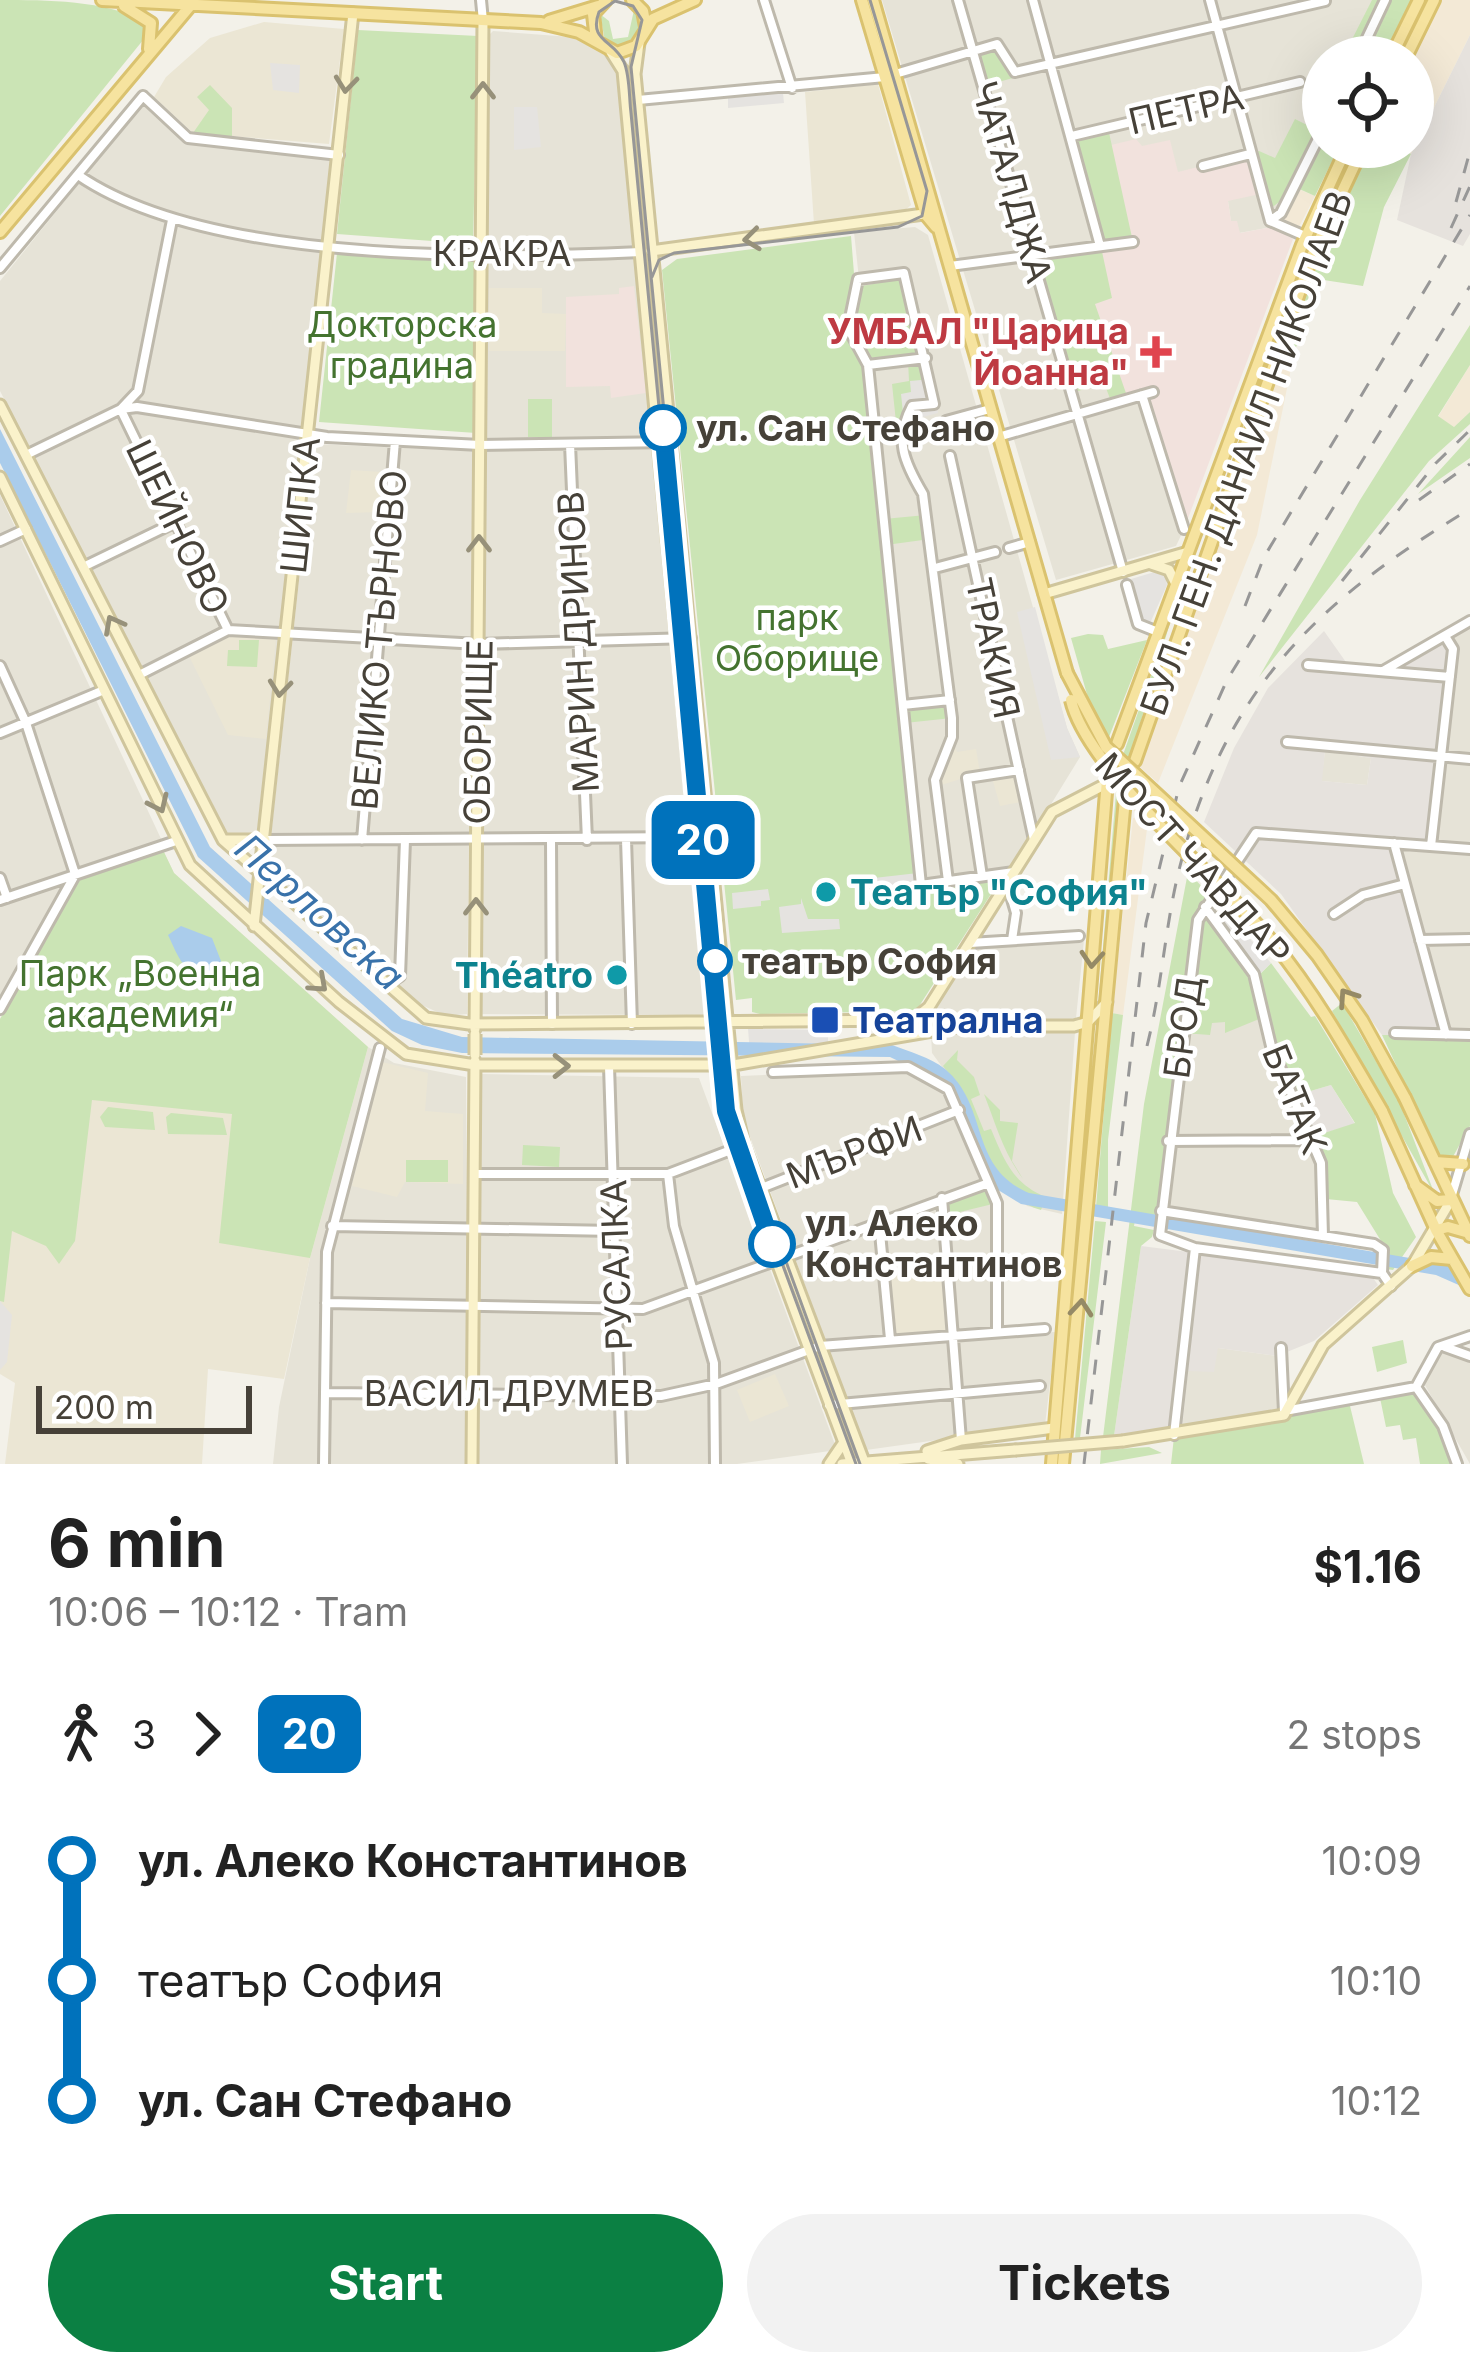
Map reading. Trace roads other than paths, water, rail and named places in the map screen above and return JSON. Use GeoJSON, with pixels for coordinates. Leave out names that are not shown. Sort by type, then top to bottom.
{"type":"FeatureCollection","features":[{"type":"Feature","properties":{"kind":"main road"},"geometry":{"type":"LineString","coordinates":[[632,0],[650,0]]}},
{"type":"Feature","properties":{"kind":"main road"},"geometry":{"type":"LineString","coordinates":[[632,0],[645,17],[646,31]]}},
{"type":"Feature","properties":{"kind":"main road"},"geometry":{"type":"LineString","coordinates":[[647,251],[639,43],[653,19],[695,0]]}},
{"type":"Feature","properties":{"kind":"main road"},"geometry":{"type":"LineString","coordinates":[[862,0],[890,76]]}},
{"type":"Feature","properties":{"kind":"main road"},"geometry":{"type":"LineString","coordinates":[[873,0],[890,76]]}},
{"type":"Feature","properties":{"kind":"main road"},"geometry":{"type":"LineString","coordinates":[[1401,36],[1419,0]]}},
{"type":"Feature","properties":{"kind":"main road"},"geometry":{"type":"LineString","coordinates":[[1416,36],[1434,0]]}},
{"type":"Feature","properties":{"kind":"main road"},"geometry":{"type":"LineString","coordinates":[[109,1],[541,23],[596,40],[623,70],[692,638],[744,1145],[808,1351],[842,1439],[858,1463]]}},
{"type":"Feature","properties":{"kind":"main road"},"geometry":{"type":"LineString","coordinates":[[109,1],[151,23],[146,56]]}},
{"type":"Feature","properties":{"kind":"main road"},"geometry":{"type":"LineString","coordinates":[[0,232],[192,3]]}},
{"type":"Feature","properties":{"kind":"main road"},"geometry":{"type":"LineString","coordinates":[[541,23],[602,3]]}},
{"type":"Feature","properties":{"kind":"main road"},"geometry":{"type":"LineString","coordinates":[[596,40],[591,23],[602,3]]}},
{"type":"Feature","properties":{"kind":"main road","name":"ШИПКА"},"geometry":{"type":"LineString","coordinates":[[255,920],[353,14]]}},
{"type":"Feature","properties":{"kind":"main road","name":"ОБОРИЩЕ"},"geometry":{"type":"LineString","coordinates":[[472,1464],[482,21]]}},
{"type":"Feature","properties":{"kind":"main road"},"geometry":{"type":"LineString","coordinates":[[611,52],[639,43]]}},
{"type":"Feature","properties":{"kind":"main road","name":"МОСТ ЧАВДАР"},"geometry":{"type":"LineString","coordinates":[[890,76],[1030,542],[1075,713],[1090,746],[1274,944],[1334,1028],[1382,1111],[1413,1184],[1470,1289]]}},
{"type":"Feature","properties":{"kind":"main road","name":"БУЛ. ГЕН. ДАНАИЛ НИКОЛАЕВ"},"geometry":{"type":"LineString","coordinates":[[1117,744],[1305,236],[1337,168]]}},
{"type":"Feature","properties":{"kind":"main road","name":"БУЛ. ГЕН. ДАНАИЛ НИКОЛАЕВ"},"geometry":{"type":"LineString","coordinates":[[1135,761],[1202,557],[1312,256],[1353,168]]}},
{"type":"Feature","properties":{"kind":"main road","name":"КРАКРА"},"geometry":{"type":"LineString","coordinates":[[647,251],[931,213]]}},
{"type":"Feature","properties":{"kind":"main road"},"geometry":{"type":"LineString","coordinates":[[0,405],[223,840],[426,1018],[475,1029],[552,1024],[904,1023],[925,1012],[1052,812],[1106,782]]}},
{"type":"Feature","properties":{"kind":"main road"},"geometry":{"type":"LineString","coordinates":[[666,442],[721,1112],[748,1193],[820,1346],[858,1463]]}},
{"type":"Feature","properties":{"kind":"main road"},"geometry":{"type":"LineString","coordinates":[[0,477],[176,841],[204,880],[255,920],[386,1042],[424,1059],[733,1065],[980,1024],[1074,1026],[1088,1022],[1106,1002]]}},
{"type":"Feature","properties":{"kind":"main road"},"geometry":{"type":"LineString","coordinates":[[1188,552],[1193,584]]}},
{"type":"Feature","properties":{"kind":"main road"},"geometry":{"type":"LineString","coordinates":[[1044,594],[1188,552],[1202,557]]}},
{"type":"Feature","properties":{"kind":"main road"},"geometry":{"type":"LineString","coordinates":[[1151,564],[1169,570],[1176,584]]}},
{"type":"Feature","properties":{"kind":"main road","name":"МОСТ ЧАВДАР"},"geometry":{"type":"LineString","coordinates":[[1067,673],[1106,747],[1270,900],[1317,955],[1362,1020],[1405,1098],[1469,1234]]}},
{"type":"Feature","properties":{"kind":"main road"},"geometry":{"type":"LineString","coordinates":[[1066,1464],[1060,1425],[1106,782]]}},
{"type":"Feature","properties":{"kind":"main road"},"geometry":{"type":"LineString","coordinates":[[1082,795],[1094,796],[1103,812]]}},
{"type":"Feature","properties":{"kind":"main road"},"geometry":{"type":"LineString","coordinates":[[1049,1464],[1060,1425],[1125,799]]}},
{"type":"Feature","properties":{"kind":"main road"},"geometry":{"type":"LineString","coordinates":[[223,840],[265,840]]}},
{"type":"Feature","properties":{"kind":"main road"},"geometry":{"type":"LineString","coordinates":[[925,1012],[938,1032]]}},
{"type":"Feature","properties":{"kind":"main road"},"geometry":{"type":"LineString","coordinates":[[866,1046],[860,1036],[867,1024]]}},
{"type":"Feature","properties":{"kind":"main road"},"geometry":{"type":"LineString","coordinates":[[1435,1162],[1463,1164]]}},
{"type":"Feature","properties":{"kind":"main road"},"geometry":{"type":"LineString","coordinates":[[1413,1184],[1437,1202],[1451,1200]]}},
{"type":"Feature","properties":{"kind":"main road"},"geometry":{"type":"LineString","coordinates":[[842,1464],[1174,1437],[1287,1412],[1329,1338],[1412,1266],[1451,1200]]}},
{"type":"Feature","properties":{"kind":"main road"},"geometry":{"type":"LineString","coordinates":[[1436,1230],[1469,1234]]}},
{"type":"Feature","properties":{"kind":"main road"},"geometry":{"type":"LineString","coordinates":[[1412,1266],[1431,1257],[1452,1259]]}},
{"type":"Feature","properties":{"kind":"main road"},"geometry":{"type":"LineString","coordinates":[[911,1456],[961,1441],[1060,1425]]}},
{"type":"Feature","properties":{"kind":"main road"},"geometry":{"type":"LineString","coordinates":[[829,1464],[840,1454],[842,1439]]}},
{"type":"Feature","properties":{"kind":"main road"},"geometry":{"type":"LineString","coordinates":[[911,1456],[958,1464]]}},
{"type":"Feature","properties":{"kind":"street","name":"ОБОРИЩЕ"},"geometry":{"type":"LineString","coordinates":[[481,0],[482,21]]}},
{"type":"Feature","properties":{"kind":"street"},"geometry":{"type":"LineString","coordinates":[[764,0],[792,88]]}},
{"type":"Feature","properties":{"kind":"street","name":"ЧАТАЛДЖА"},"geometry":{"type":"LineString","coordinates":[[958,0],[1123,572]]}},
{"type":"Feature","properties":{"kind":"street"},"geometry":{"type":"LineString","coordinates":[[1033,0],[1100,247]]}},
{"type":"Feature","properties":{"kind":"street"},"geometry":{"type":"LineString","coordinates":[[1210,0],[1270,221],[1305,236]]}},
{"type":"Feature","properties":{"kind":"street"},"geometry":{"type":"LineString","coordinates":[[1368,36],[1385,0]]}},
{"type":"Feature","properties":{"kind":"street"},"geometry":{"type":"LineString","coordinates":[[638,100],[890,76],[1002,45],[1015,72],[1324,1]]}},
{"type":"Feature","properties":{"kind":"street","name":"ПЕТРА"},"geometry":{"type":"LineString","coordinates":[[1072,136],[1300,82]]}},
{"type":"Feature","properties":{"kind":"street"},"geometry":{"type":"LineString","coordinates":[[0,268],[143,96],[188,138],[339,155]]}},
{"type":"Feature","properties":{"kind":"street"},"geometry":{"type":"LineString","coordinates":[[1203,166],[1250,154]]}},
{"type":"Feature","properties":{"kind":"street","name":"БУЛ. ГЕН. ДАНАИЛ НИКОЛАЕВ"},"geometry":{"type":"LineString","coordinates":[[1270,221],[1281,213],[1304,168]]}},
{"type":"Feature","properties":{"kind":"street","name":"КРАКРА"},"geometry":{"type":"LineString","coordinates":[[78,175],[172,220],[330,247],[482,256],[647,251]]}},
{"type":"Feature","properties":{"kind":"street","name":"ШЕЙНОВО"},"geometry":{"type":"LineString","coordinates":[[172,220],[138,391],[121,409],[228,630]]}},
{"type":"Feature","properties":{"kind":"street"},"geometry":{"type":"LineString","coordinates":[[947,266],[1133,242]]}},
{"type":"Feature","properties":{"kind":"street"},"geometry":{"type":"LineString","coordinates":[[948,881],[935,780],[952,737],[950,700],[923,494],[904,462],[900,426],[912,406],[934,404],[904,273],[857,279],[848,328],[868,365],[921,885],[1010,877],[1016,913],[1012,940]]}},
{"type":"Feature","properties":{"kind":"street"},"geometry":{"type":"LineString","coordinates":[[868,365],[926,358]]}},
{"type":"Feature","properties":{"kind":"street"},"geometry":{"type":"LineString","coordinates":[[998,437],[1147,394],[1184,529]]}},
{"type":"Feature","properties":{"kind":"street"},"geometry":{"type":"LineString","coordinates":[[26,454],[121,409],[137,407],[308,436],[480,445],[666,442]]}},
{"type":"Feature","properties":{"kind":"street"},"geometry":{"type":"LineString","coordinates":[[946,422],[989,409]]}},
{"type":"Feature","properties":{"kind":"street","name":"ВЕЛИКО ТЪРНОВО"},"geometry":{"type":"LineString","coordinates":[[362,840],[395,441]]}},
{"type":"Feature","properties":{"kind":"street","name":"МАРИН ДРИНОВ"},"geometry":{"type":"LineString","coordinates":[[570,444],[587,839]]}},
{"type":"Feature","properties":{"kind":"street","name":"ТРАКИЯ"},"geometry":{"type":"LineString","coordinates":[[950,456],[1034,840]]}},
{"type":"Feature","properties":{"kind":"street"},"geometry":{"type":"LineString","coordinates":[[83,567],[176,522]]}},
{"type":"Feature","properties":{"kind":"street"},"geometry":{"type":"LineString","coordinates":[[0,541],[26,529]]}},
{"type":"Feature","properties":{"kind":"street"},"geometry":{"type":"LineString","coordinates":[[1010,548],[1030,542]]}},
{"type":"Feature","properties":{"kind":"street"},"geometry":{"type":"LineString","coordinates":[[935,568],[995,552]]}},
{"type":"Feature","properties":{"kind":"street"},"geometry":{"type":"LineString","coordinates":[[1127,585],[1138,624],[1158,632]]}},
{"type":"Feature","properties":{"kind":"street"},"geometry":{"type":"LineString","coordinates":[[1382,672],[1470,621]]}},
{"type":"Feature","properties":{"kind":"street"},"geometry":{"type":"LineString","coordinates":[[139,675],[228,630],[479,644],[692,638]]}},
{"type":"Feature","properties":{"kind":"street"},"geometry":{"type":"LineString","coordinates":[[1431,846],[1453,649],[1444,636]]}},
{"type":"Feature","properties":{"kind":"street"},"geometry":{"type":"LineString","coordinates":[[1308,665],[1450,677]]}},
{"type":"Feature","properties":{"kind":"street"},"geometry":{"type":"LineString","coordinates":[[0,666],[26,723],[76,874],[0,1010]]}},
{"type":"Feature","properties":{"kind":"street"},"geometry":{"type":"LineString","coordinates":[[0,733],[104,690]]}},
{"type":"Feature","properties":{"kind":"street"},"geometry":{"type":"LineString","coordinates":[[903,705],[950,700]]}},
{"type":"Feature","properties":{"kind":"street"},"geometry":{"type":"LineString","coordinates":[[1287,742],[1470,759]]}},
{"type":"Feature","properties":{"kind":"street"},"geometry":{"type":"LineString","coordinates":[[982,876],[968,778],[1019,770]]}},
{"type":"Feature","properties":{"kind":"street","name":"БРОД"},"geometry":{"type":"LineString","coordinates":[[1195,1248],[1159,1234],[1198,920],[1253,834],[1394,843]]}},
{"type":"Feature","properties":{"kind":"street"},"geometry":{"type":"LineString","coordinates":[[265,840],[711,836]]}},
{"type":"Feature","properties":{"kind":"street"},"geometry":{"type":"LineString","coordinates":[[626,839],[632,1024]]}},
{"type":"Feature","properties":{"kind":"street"},"geometry":{"type":"LineString","coordinates":[[386,985],[400,976],[404,840]]}},
{"type":"Feature","properties":{"kind":"street"},"geometry":{"type":"LineString","coordinates":[[551,840],[552,1024]]}},
{"type":"Feature","properties":{"kind":"street"},"geometry":{"type":"LineString","coordinates":[[0,878],[3,899],[176,841]]}},
{"type":"Feature","properties":{"kind":"street"},"geometry":{"type":"LineString","coordinates":[[1446,1035],[1394,843],[1470,849]]}},
{"type":"Feature","properties":{"kind":"street"},"geometry":{"type":"LineString","coordinates":[[1334,914],[1363,895],[1405,884]]}},
{"type":"Feature","properties":{"kind":"street","name":"БАТАК"},"geometry":{"type":"LineString","coordinates":[[1205,907],[1254,974],[1271,1046],[1324,1179],[1323,1236]]}},
{"type":"Feature","properties":{"kind":"street"},"geometry":{"type":"LineString","coordinates":[[970,944],[1079,936]]}},
{"type":"Feature","properties":{"kind":"street"},"geometry":{"type":"LineString","coordinates":[[1420,940],[1470,939]]}},
{"type":"Feature","properties":{"kind":"street"},"geometry":{"type":"LineString","coordinates":[[1395,1033],[1470,1035]]}},
{"type":"Feature","properties":{"kind":"street"},"geometry":{"type":"LineString","coordinates":[[324,1464],[332,1226],[380,1048]]}},
{"type":"Feature","properties":{"kind":"street","name":"РУСАЛКА"},"geometry":{"type":"LineString","coordinates":[[609,1066],[622,1464]]}},
{"type":"Feature","properties":{"kind":"street"},"geometry":{"type":"LineString","coordinates":[[773,1072],[908,1067],[948,1089],[997,1203],[997,1331]]}},
{"type":"Feature","properties":{"kind":"street","name":"МЪРФИ"},"geometry":{"type":"LineString","coordinates":[[748,1193],[959,1110]]}},
{"type":"Feature","properties":{"kind":"street"},"geometry":{"type":"LineString","coordinates":[[1451,1200],[1470,1134]]}},
{"type":"Feature","properties":{"kind":"street"},"geometry":{"type":"LineString","coordinates":[[1168,1141],[1312,1140]]}},
{"type":"Feature","properties":{"kind":"street","name":"МЪРФИ"},"geometry":{"type":"LineString","coordinates":[[474,1174],[668,1174],[744,1145]]}},
{"type":"Feature","properties":{"kind":"street"},"geometry":{"type":"LineString","coordinates":[[668,1174],[674,1226],[716,1384],[715,1464]]}},
{"type":"Feature","properties":{"kind":"street"},"geometry":{"type":"LineString","coordinates":[[326,1304],[643,1309],[986,1184]]}},
{"type":"Feature","properties":{"kind":"street"},"geometry":{"type":"LineString","coordinates":[[942,1198],[961,1441]]}},
{"type":"Feature","properties":{"kind":"street"},"geometry":{"type":"LineString","coordinates":[[1160,1213],[1379,1246],[1382,1273],[1391,1286]]}},
{"type":"Feature","properties":{"kind":"street"},"geometry":{"type":"LineString","coordinates":[[878,1222],[890,1340]]}},
{"type":"Feature","properties":{"kind":"street"},"geometry":{"type":"LineString","coordinates":[[332,1226],[614,1231]]}},
{"type":"Feature","properties":{"kind":"street"},"geometry":{"type":"LineString","coordinates":[[1174,1437],[1195,1248],[1382,1273]]}},
{"type":"Feature","properties":{"kind":"street","name":"ВАСИЛ ДРУМЕВ"},"geometry":{"type":"LineString","coordinates":[[325,1393],[620,1398],[716,1384],[820,1346],[1045,1329]]}},
{"type":"Feature","properties":{"kind":"street"},"geometry":{"type":"LineString","coordinates":[[1416,1387],[1438,1347],[1467,1337],[1470,1356],[1458,1348],[1438,1347]]}},
{"type":"Feature","properties":{"kind":"street"},"geometry":{"type":"LineString","coordinates":[[1281,1348],[1287,1412],[1416,1387]]}},
{"type":"Feature","properties":{"kind":"street"},"geometry":{"type":"LineString","coordinates":[[829,1405],[1040,1386]]}},
{"type":"Feature","properties":{"kind":"street"},"geometry":{"type":"LineString","coordinates":[[1416,1387],[1443,1426],[1457,1464]]}},
{"type":"Feature","properties":{"kind":"water"},"geometry":{"type":"Polygon","coordinates":[[[0,429],[210,847],[402,1019],[462,1037],[892,1045],[945,1069],[959,1084],[996,1168],[1029,1193],[1445,1264],[1470,1277],[1470,1290],[1436,1275],[1021,1204],[990,1185],[942,1082],[890,1057],[462,1053],[422,1045],[392,1031],[198,857],[0,463],[0,429]]]}},
{"type":"Feature","properties":{"kind":"water"},"geometry":{"type":"Polygon","coordinates":[[[181,926],[212,938],[221,961],[217,973],[197,973],[180,959],[168,935],[181,926]]]}},
{"type":"Feature","properties":{"kind":"tram line"},"geometry":{"type":"LineString","coordinates":[[652,277],[659,260],[674,253],[898,227],[922,216],[927,191],[870,0]]}},
{"type":"Feature","properties":{"kind":"tram line"},"geometry":{"type":"LineString","coordinates":[[856,1464],[726,1111],[628,80],[620,55],[597,29],[599,12],[615,1],[633,6],[642,20],[631,67],[731,1111],[860,1464]]}},
{"type":"Feature","properties":{"kind":"tram line","name":"20"},"geometry":{"type":"LineString","coordinates":[[663,428],[726,1111],[772,1244]]}},
{"type":"Feature","properties":{"kind":"railway"},"geometry":{"type":"LineString","coordinates":[[1456,202],[1470,151]]}},
{"type":"Feature","properties":{"kind":"railway"},"geometry":{"type":"LineString","coordinates":[[1451,228],[1470,186]]}},
{"type":"Feature","properties":{"kind":"railway"},"geometry":{"type":"LineString","coordinates":[[1245,606],[1264,557],[1470,215]]}},
{"type":"Feature","properties":{"kind":"railway"},"geometry":{"type":"LineString","coordinates":[[1084,1464],[1146,923],[1179,787],[1227,680],[1470,286]]}},
{"type":"Feature","properties":{"kind":"railway"},"geometry":{"type":"LineString","coordinates":[[1342,581],[1436,463],[1470,430]]}},
{"type":"Feature","properties":{"kind":"railway"},"geometry":{"type":"LineString","coordinates":[[1419,500],[1470,464]]}},
{"type":"Feature","properties":{"kind":"railway"},"geometry":{"type":"LineString","coordinates":[[1147,1046],[1180,866],[1199,804],[1251,699],[1323,615],[1367,578],[1470,509]]}},
{"type":"Feature","properties":{"kind":"place","name":"УМБАЛ \"Царица Йоанна\""},"geometry":{"type":"Point","coordinates":[1156,352]}},
{"type":"Feature","properties":{"kind":"place","name":"ул. Сан Стефано"},"geometry":{"type":"Point","coordinates":[663,428]}},
{"type":"Feature","properties":{"kind":"place","name":"Театър \"София\""},"geometry":{"type":"Point","coordinates":[826,892]}},
{"type":"Feature","properties":{"kind":"place","name":"театър София"},"geometry":{"type":"Point","coordinates":[715,961]}},
{"type":"Feature","properties":{"kind":"place","name":"Théatro"},"geometry":{"type":"Point","coordinates":[617,975]}},
{"type":"Feature","properties":{"kind":"place","name":"Театрална"},"geometry":{"type":"Point","coordinates":[825,1020]}},
{"type":"Feature","properties":{"kind":"place","name":"ул. Алеко Константинов"},"geometry":{"type":"Point","coordinates":[772,1244]}},
{"type":"Feature","properties":{"kind":"park label","name":"Докторска градина"},"geometry":{"type":"Point","coordinates":[402,344]}},
{"type":"Feature","properties":{"kind":"park label","name":"парк Оборище"},"geometry":{"type":"Point","coordinates":[797,638]}},
{"type":"Feature","properties":{"kind":"park label","name":"Парк „Военна академия“"},"geometry":{"type":"Point","coordinates":[140,994]}},
{"type":"Feature","properties":{"kind":"water label","name":"Перловска"},"geometry":{"type":"Point","coordinates":[320,912]}}]}
